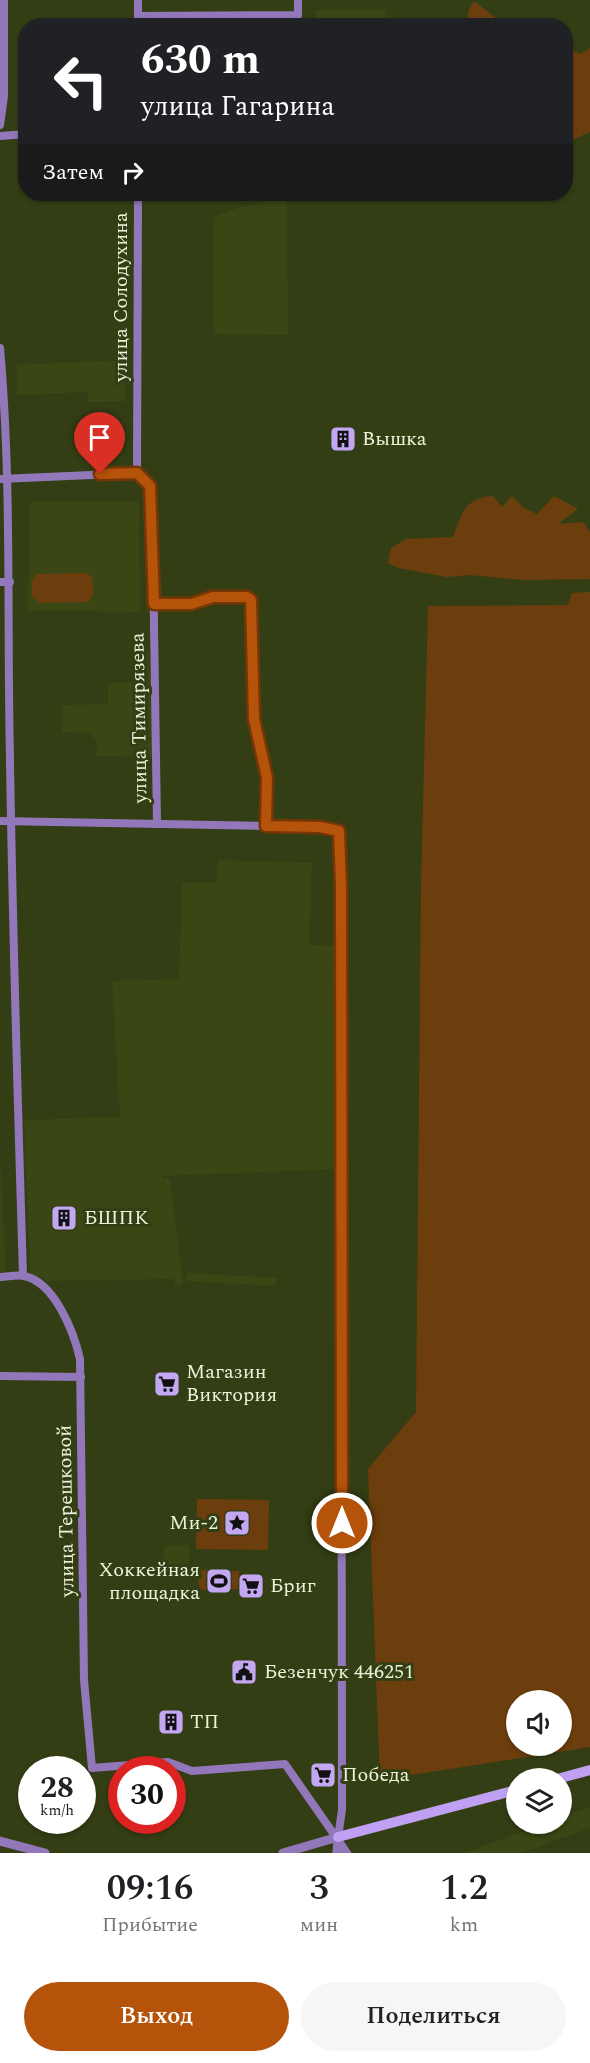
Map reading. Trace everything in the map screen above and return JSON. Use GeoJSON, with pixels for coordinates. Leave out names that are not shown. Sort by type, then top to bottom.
{"type":"FeatureCollection","features":[{"type":"Feature","properties":{"kind":"main road"},"geometry":{"type":"LineString","coordinates":[[572,1775],[590,1770]]}},
{"type":"Feature","properties":{"kind":"main road"},"geometry":{"type":"LineString","coordinates":[[338,1837],[506,1793]]}},
{"type":"Feature","properties":{"kind":"street"},"geometry":{"type":"LineString","coordinates":[[0,125],[4,96],[4,0]]}},
{"type":"Feature","properties":{"kind":"street"},"geometry":{"type":"LineString","coordinates":[[138,0],[138,16],[298,15],[298,0]]}},
{"type":"Feature","properties":{"kind":"street"},"geometry":{"type":"LineString","coordinates":[[0,136],[18,135]]}},
{"type":"Feature","properties":{"kind":"street","name":"улица Солодухина"},"geometry":{"type":"LineString","coordinates":[[137,473],[138,201]]}},
{"type":"Feature","properties":{"kind":"street"},"geometry":{"type":"LineString","coordinates":[[0,348],[10,582],[17,1116],[23,1275],[0,1277]]}},
{"type":"Feature","properties":{"kind":"street"},"geometry":{"type":"LineString","coordinates":[[4,479],[137,473]]}},
{"type":"Feature","properties":{"kind":"street","name":"улица Тимирязева"},"geometry":{"type":"LineString","coordinates":[[137,473],[146,480],[152,494],[157,824]]}},
{"type":"Feature","properties":{"kind":"street"},"geometry":{"type":"LineString","coordinates":[[0,582],[10,582]]}},
{"type":"Feature","properties":{"kind":"street"},"geometry":{"type":"LineString","coordinates":[[154,604],[191,604],[213,597],[247,597],[251,600],[254,719],[267,778],[266,826]]}},
{"type":"Feature","properties":{"kind":"street"},"geometry":{"type":"LineString","coordinates":[[0,820],[320,827],[339,831],[341,886],[340,1551],[343,1685],[342,1810],[337,1853]]}},
{"type":"Feature","properties":{"kind":"street","name":"улица Терешковой"},"geometry":{"type":"LineString","coordinates":[[23,1275],[45,1288],[60,1308],[77,1345],[81,1377],[84,1680],[92,1768],[168,1762],[192,1771],[285,1764],[329,1829],[338,1837]]}},
{"type":"Feature","properties":{"kind":"street"},"geometry":{"type":"LineString","coordinates":[[0,1376],[81,1377]]}},
{"type":"Feature","properties":{"kind":"street"},"geometry":{"type":"LineString","coordinates":[[283,1853],[338,1837]]}},
{"type":"Feature","properties":{"kind":"street"},"geometry":{"type":"LineString","coordinates":[[338,1837],[347,1853]]}},
{"type":"Feature","properties":{"kind":"street"},"geometry":{"type":"LineString","coordinates":[[0,1841],[45,1853]]}},
{"type":"Feature","properties":{"kind":"shaded area"},"geometry":{"type":"Polygon","coordinates":[[[474,1],[496,18],[468,18],[468,12],[474,1]]]}},
{"type":"Feature","properties":{"kind":"shaded area"},"geometry":{"type":"Polygon","coordinates":[[[386,9],[386,18],[316,18],[316,10],[386,9]]]}},
{"type":"Feature","properties":{"kind":"shaded area"},"geometry":{"type":"Polygon","coordinates":[[[590,48],[590,132],[573,140],[573,50],[581,54],[590,48]]]}},
{"type":"Feature","properties":{"kind":"shaded area"},"geometry":{"type":"Polygon","coordinates":[[[269,201],[287,201],[288,335],[214,334],[214,217],[237,208],[269,201]]]}},
{"type":"Feature","properties":{"kind":"shaded area"},"geometry":{"type":"Polygon","coordinates":[[[124,360],[126,401],[88,402],[87,392],[17,395],[17,365],[124,360]]]}},
{"type":"Feature","properties":{"kind":"shaded area"},"geometry":{"type":"Polygon","coordinates":[[[493,496],[502,507],[512,496],[524,508],[537,514],[554,496],[578,509],[558,524],[583,522],[590,532],[590,579],[525,580],[469,575],[446,577],[399,568],[388,563],[391,548],[406,539],[453,537],[466,508],[476,500],[493,496]]]}},
{"type":"Feature","properties":{"kind":"shaded area"},"geometry":{"type":"Polygon","coordinates":[[[30,502],[139,502],[140,612],[28,610],[30,502]]]}},
{"type":"Feature","properties":{"kind":"shaded area"},"geometry":{"type":"Polygon","coordinates":[[[85,573],[91,576],[93,586],[93,594],[88,602],[40,603],[32,597],[32,583],[36,574],[85,573]]]}},
{"type":"Feature","properties":{"kind":"shaded area"},"geometry":{"type":"Polygon","coordinates":[[[590,592],[590,1747],[572,1750],[572,1690],[506,1690],[506,1756],[533,1756],[380,1780],[368,1469],[416,1412],[421,886],[428,606],[568,605],[572,593],[590,592]]]}},
{"type":"Feature","properties":{"kind":"shaded area"},"geometry":{"type":"Polygon","coordinates":[[[142,652],[149,652],[150,678],[153,678],[152,757],[97,756],[97,742],[91,733],[62,732],[63,705],[108,704],[108,683],[142,682],[142,652]]]}},
{"type":"Feature","properties":{"kind":"shaded area"},"geometry":{"type":"Polygon","coordinates":[[[218,860],[312,863],[309,945],[336,946],[334,1169],[162,1176],[162,1179],[170,1178],[183,1284],[175,1285],[174,1279],[48,1281],[30,1273],[24,1120],[120,1117],[112,981],[179,979],[182,882],[216,883],[218,860]]]}},
{"type":"Feature","properties":{"kind":"shaded area"},"geometry":{"type":"Polygon","coordinates":[[[0,1157],[6,1274],[0,1274],[0,1157]]]}},
{"type":"Feature","properties":{"kind":"shaded area"},"geometry":{"type":"Polygon","coordinates":[[[187,1273],[277,1278],[276,1286],[187,1281],[187,1273]]]}},
{"type":"Feature","properties":{"kind":"shaded area"},"geometry":{"type":"Polygon","coordinates":[[[197,1499],[269,1500],[268,1550],[196,1549],[197,1499]]]}},
{"type":"Feature","properties":{"kind":"shaded area"},"geometry":{"type":"Polygon","coordinates":[[[189,1545],[189,1564],[164,1565],[164,1546],[189,1545]]]}},
{"type":"Feature","properties":{"kind":"shaded area","name":"Хоккейная площадка"},"geometry":{"type":"Polygon","coordinates":[[[201,1570],[239,1571],[240,1589],[200,1590],[198,1576],[201,1570]]]}},
{"type":"Feature","properties":{"kind":"shaded area"},"geometry":{"type":"Polygon","coordinates":[[[590,1807],[590,1828],[521,1853],[464,1853],[516,1834],[572,1834],[572,1813],[590,1807]]]}},
{"type":"Feature","properties":{"kind":"place","name":"Вышка"},"geometry":{"type":"Point","coordinates":[343,439]}},
{"type":"Feature","properties":{"kind":"place","name":"БШПК"},"geometry":{"type":"Point","coordinates":[64,1218]}},
{"type":"Feature","properties":{"kind":"place","name":"Магазин Виктория"},"geometry":{"type":"Point","coordinates":[167,1384]}},
{"type":"Feature","properties":{"kind":"place","name":"Ми-2"},"geometry":{"type":"Point","coordinates":[237,1523]}},
{"type":"Feature","properties":{"kind":"place","name":"Хоккейная площадка"},"geometry":{"type":"Point","coordinates":[219,1581]}},
{"type":"Feature","properties":{"kind":"place","name":"Бриг"},"geometry":{"type":"Point","coordinates":[251,1586]}},
{"type":"Feature","properties":{"kind":"place","name":"Безенчук 446251"},"geometry":{"type":"Point","coordinates":[244,1672]}},
{"type":"Feature","properties":{"kind":"place","name":"ТП"},"geometry":{"type":"Point","coordinates":[171,1722]}},
{"type":"Feature","properties":{"kind":"place","name":"Победа"},"geometry":{"type":"Point","coordinates":[323,1775]}},
{"type":"Feature","properties":{"kind":"route"},"geometry":{"type":"LineString","coordinates":[[100,474],[137,473],[150,486],[154,604],[191,604],[213,597],[247,597],[251,600],[253,606],[254,719],[267,778],[266,826],[320,827],[339,831],[342,1523]]}}]}
